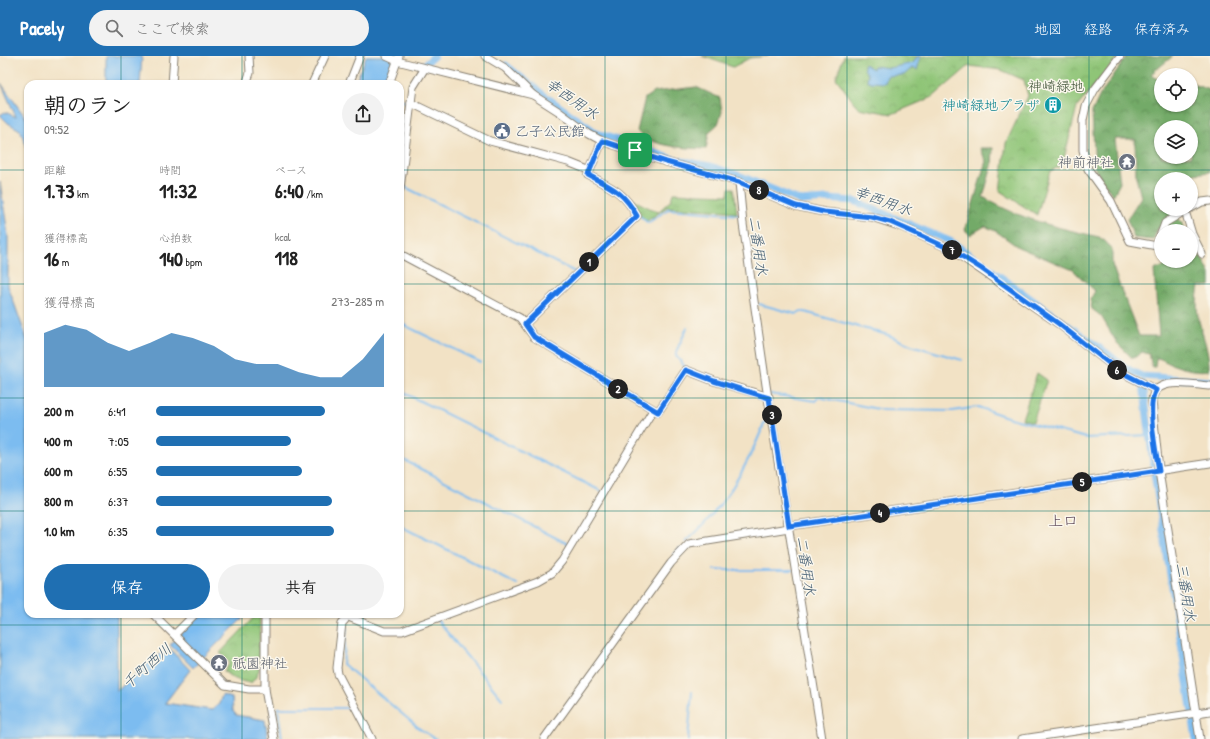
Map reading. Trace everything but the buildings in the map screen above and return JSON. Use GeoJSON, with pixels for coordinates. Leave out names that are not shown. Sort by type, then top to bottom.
{"type":"FeatureCollection","features":[{"type":"Feature","properties":{"kind":"street"},"geometry":{"type":"LineString","coordinates":[[172,80],[174,56]]}},
{"type":"Feature","properties":{"kind":"street"},"geometry":{"type":"LineString","coordinates":[[247,80],[250,73],[249,56]]}},
{"type":"Feature","properties":{"kind":"street"},"geometry":{"type":"LineString","coordinates":[[314,80],[325,56]]}},
{"type":"Feature","properties":{"kind":"street"},"geometry":{"type":"LineString","coordinates":[[351,80],[360,56]]}},
{"type":"Feature","properties":{"kind":"street"},"geometry":{"type":"LineString","coordinates":[[386,56],[425,68],[534,95]]}},
{"type":"Feature","properties":{"kind":"street"},"geometry":{"type":"LineString","coordinates":[[485,56],[505,68],[534,95],[589,134],[602,141],[666,162],[739,182],[808,209],[872,217],[890,222],[952,250],[1059,324],[1119,371],[1156,390]]}},
{"type":"Feature","properties":{"kind":"street"},"geometry":{"type":"LineString","coordinates":[[1120,56],[1096,89],[1086,106],[1083,120],[1084,153],[1088,169],[1111,201],[1130,241],[1154,245]]}},
{"type":"Feature","properties":{"kind":"street"},"geometry":{"type":"LineString","coordinates":[[390,80],[397,59]]}},
{"type":"Feature","properties":{"kind":"street"},"geometry":{"type":"LineString","coordinates":[[404,156],[414,84],[425,68]]}},
{"type":"Feature","properties":{"kind":"street"},"geometry":{"type":"LineString","coordinates":[[411,103],[490,141],[568,162],[588,172],[622,194],[637,216],[525,324]]}},
{"type":"Feature","properties":{"kind":"street"},"geometry":{"type":"LineString","coordinates":[[588,172],[602,141]]}},
{"type":"Feature","properties":{"kind":"street"},"geometry":{"type":"LineString","coordinates":[[739,182],[743,224],[788,528],[822,739]]}},
{"type":"Feature","properties":{"kind":"street"},"geometry":{"type":"LineString","coordinates":[[1198,204],[1210,201]]}},
{"type":"Feature","properties":{"kind":"street"},"geometry":{"type":"LineString","coordinates":[[1165,224],[1176,216]]}},
{"type":"Feature","properties":{"kind":"street"},"geometry":{"type":"LineString","coordinates":[[1189,216],[1192,234],[1202,254]]}},
{"type":"Feature","properties":{"kind":"street"},"geometry":{"type":"LineString","coordinates":[[404,256],[520,318],[534,337],[658,412],[686,370],[728,386],[769,398]]}},
{"type":"Feature","properties":{"kind":"street"},"geometry":{"type":"LineString","coordinates":[[1200,739],[1193,713],[1159,471],[1152,397],[1156,390],[1165,385],[1177,384],[1210,386]]}},
{"type":"Feature","properties":{"kind":"street"},"geometry":{"type":"LineString","coordinates":[[372,739],[337,668],[345,618],[384,631],[402,631],[538,581],[552,573],[562,561],[577,537],[653,410]]}},
{"type":"Feature","properties":{"kind":"street"},"geometry":{"type":"LineString","coordinates":[[544,739],[670,563],[689,544],[1210,463]]}},
{"type":"Feature","properties":{"kind":"street"},"geometry":{"type":"LineString","coordinates":[[157,618],[225,685],[265,690]]}},
{"type":"Feature","properties":{"kind":"street"},"geometry":{"type":"LineString","coordinates":[[175,634],[191,618]]}},
{"type":"Feature","properties":{"kind":"street"},"geometry":{"type":"LineString","coordinates":[[265,618],[265,690],[274,739]]}},
{"type":"Feature","properties":{"kind":"street"},"geometry":{"type":"LineString","coordinates":[[1022,739],[1210,711]]}},
{"type":"Feature","properties":{"kind":"green space"},"geometry":{"type":"Polygon","coordinates":[[[702,56],[768,56],[750,58],[733,67],[702,56]]]}},
{"type":"Feature","properties":{"kind":"green space","name":"神崎緑地"},"geometry":{"type":"Polygon","coordinates":[[[844,56],[1119,56],[1077,107],[1063,162],[1061,166],[1050,171],[1037,215],[1000,191],[1006,143],[1028,96],[1024,80],[1001,70],[969,66],[933,97],[892,114],[858,108],[836,78],[844,56]]]}},
{"type":"Feature","properties":{"kind":"green space"},"geometry":{"type":"Polygon","coordinates":[[[1127,56],[1173,56],[1158,68],[1154,68],[1154,72],[1151,74],[1154,76],[1154,112],[1198,112],[1198,86],[1210,90],[1210,172],[1198,174],[1198,172],[1154,172],[1154,216],[1175,216],[1182,224],[1154,224],[1153,240],[1134,238],[1127,219],[1141,197],[1136,177],[1135,139],[1115,139],[1120,183],[1113,196],[1095,169],[1092,112],[1100,95],[1127,56]]]}},
{"type":"Feature","properties":{"kind":"green space"},"geometry":{"type":"Polygon","coordinates":[[[696,87],[720,98],[722,112],[718,124],[709,132],[706,149],[669,146],[650,140],[637,131],[645,98],[654,92],[696,87]]]}},
{"type":"Feature","properties":{"kind":"green space"},"geometry":{"type":"Polygon","coordinates":[[[980,148],[993,148],[992,166],[983,197],[1011,212],[1039,222],[1099,237],[1112,249],[1112,264],[1139,336],[1159,336],[1154,270],[1159,268],[1198,268],[1198,259],[1201,255],[1210,274],[1210,286],[1199,286],[1197,304],[1198,317],[1207,352],[1209,370],[1201,371],[1187,369],[1156,358],[1155,367],[1152,367],[1149,354],[1142,352],[1132,358],[1117,343],[1101,316],[1092,309],[1090,300],[1095,291],[1073,270],[1018,247],[997,232],[985,226],[970,235],[965,230],[986,161],[980,148]]]}},
{"type":"Feature","properties":{"kind":"green space"},"geometry":{"type":"Polygon","coordinates":[[[729,188],[734,188],[737,214],[727,211],[667,207],[647,221],[639,214],[629,198],[658,212],[671,200],[673,193],[728,195],[729,188]]]}},
{"type":"Feature","properties":{"kind":"green space"},"geometry":{"type":"Polygon","coordinates":[[[1037,373],[1047,380],[1033,422],[1022,419],[1037,373]]]}},
{"type":"Feature","properties":{"kind":"green space"},"geometry":{"type":"Polygon","coordinates":[[[253,618],[260,618],[259,670],[251,683],[236,679],[224,671],[230,663],[220,653],[253,618]]]}},
{"type":"Feature","properties":{"kind":"water"},"geometry":{"type":"Polygon","coordinates":[[[106,56],[142,56],[140,80],[106,80],[106,56]]]}},
{"type":"Feature","properties":{"kind":"water"},"geometry":{"type":"Polygon","coordinates":[[[366,56],[397,56],[388,80],[357,80],[366,56]]]}},
{"type":"Feature","properties":{"kind":"water"},"geometry":{"type":"Polygon","coordinates":[[[918,56],[921,56],[917,70],[912,68],[904,75],[887,76],[885,83],[871,82],[867,80],[868,75],[864,69],[864,64],[873,69],[874,66],[889,68],[913,63],[918,56]]]}},
{"type":"Feature","properties":{"kind":"water"},"geometry":{"type":"Polygon","coordinates":[[[1,83],[24,115],[24,140],[20,130],[8,123],[0,115],[5,112],[16,117],[1,83]]]}},
{"type":"Feature","properties":{"kind":"water","name":"千町西川"},"geometry":{"type":"Polygon","coordinates":[[[0,182],[8,235],[8,286],[24,331],[24,618],[117,618],[117,691],[150,661],[152,663],[167,646],[190,670],[165,703],[212,710],[219,704],[222,695],[232,698],[233,711],[236,715],[265,720],[268,739],[0,739],[0,182]]]}},
{"type":"Feature","properties":{"kind":"water"},"geometry":{"type":"Polygon","coordinates":[[[196,618],[243,618],[193,668],[170,645],[196,618]]]}},
{"type":"Feature","properties":{"kind":"waterway"},"geometry":{"type":"LineString","coordinates":[[425,64],[434,56]]}},
{"type":"Feature","properties":{"kind":"waterway","name":"幸西用水"},"geometry":{"type":"LineString","coordinates":[[506,65],[541,93],[597,133],[676,160],[710,166],[741,176],[801,201],[827,199],[854,201],[952,242],[1132,372],[1142,376],[1210,381]]}},
{"type":"Feature","properties":{"kind":"waterway"},"geometry":{"type":"LineString","coordinates":[[404,101],[409,104]]}},
{"type":"Feature","properties":{"kind":"waterway"},"geometry":{"type":"LineString","coordinates":[[404,186],[575,272]]}},
{"type":"Feature","properties":{"kind":"waterway","name":"二番用水"},"geometry":{"type":"LineString","coordinates":[[640,216],[648,223],[668,209],[740,215]]}},
{"type":"Feature","properties":{"kind":"waterway"},"geometry":{"type":"LineString","coordinates":[[759,304],[796,314],[801,311],[888,335],[911,345],[962,360]]}},
{"type":"Feature","properties":{"kind":"waterway"},"geometry":{"type":"LineString","coordinates":[[404,325],[480,362]]}},
{"type":"Feature","properties":{"kind":"waterway"},"geometry":{"type":"LineString","coordinates":[[686,368],[676,356],[676,352],[687,328]]}},
{"type":"Feature","properties":{"kind":"waterway","name":"三番用水"},"geometry":{"type":"LineString","coordinates":[[1143,384],[1153,463]]}},
{"type":"Feature","properties":{"kind":"waterway"},"geometry":{"type":"LineString","coordinates":[[404,393],[601,491]]}},
{"type":"Feature","properties":{"kind":"waterway"},"geometry":{"type":"LineString","coordinates":[[770,394],[816,401],[818,397],[883,410],[953,411],[978,407],[1010,418],[1086,438],[1150,435]]}},
{"type":"Feature","properties":{"kind":"waterway"},"geometry":{"type":"LineString","coordinates":[[686,542],[712,515],[733,487],[750,456],[765,422],[769,420]]}},
{"type":"Feature","properties":{"kind":"waterway"},"geometry":{"type":"LineString","coordinates":[[404,460],[568,544]]}},
{"type":"Feature","properties":{"kind":"waterway","name":"三番用水"},"geometry":{"type":"LineString","coordinates":[[1154,473],[1196,739]]}},
{"type":"Feature","properties":{"kind":"waterway"},"geometry":{"type":"LineString","coordinates":[[404,528],[518,585]]}},
{"type":"Feature","properties":{"kind":"waterway"},"geometry":{"type":"LineString","coordinates":[[674,555],[680,548]]}},
{"type":"Feature","properties":{"kind":"waterway","name":"二番用水"},"geometry":{"type":"LineString","coordinates":[[715,570],[793,570]]}},
{"type":"Feature","properties":{"kind":"waterway"},"geometry":{"type":"LineString","coordinates":[[437,620],[502,699]]}},
{"type":"Feature","properties":{"kind":"waterway"},"geometry":{"type":"LineString","coordinates":[[344,626],[347,627],[343,664],[420,729],[436,739]]}},
{"type":"Feature","properties":{"kind":"waterway"},"geometry":{"type":"LineString","coordinates":[[688,739],[692,692]]}},
{"type":"Feature","properties":{"kind":"waterway"},"geometry":{"type":"LineString","coordinates":[[282,739],[278,708],[353,708]]}},
{"type":"Feature","properties":{"kind":"place","name":"神崎緑地プラザ"},"geometry":{"type":"Point","coordinates":[1053,105]}},
{"type":"Feature","properties":{"kind":"place","name":"乙子公民館"},"geometry":{"type":"Point","coordinates":[502,131]}},
{"type":"Feature","properties":{"kind":"place","name":"神前神社"},"geometry":{"type":"Point","coordinates":[1127,162]}},
{"type":"Feature","properties":{"kind":"place","name":"祇園神社"},"geometry":{"type":"Point","coordinates":[219,663]}},
{"type":"Feature","properties":{"kind":"district","name":"上口"},"geometry":{"type":"Point","coordinates":[1063,521]}},
{"type":"Feature","properties":{"kind":"route"},"geometry":{"type":"LineString","coordinates":[[602,141],[635,150],[666,162],[739,182],[796,206],[824,212],[872,217],[890,222],[952,250],[982,269],[1059,324],[1119,371],[1156,390],[1152,397],[1152,417],[1159,471],[789,526],[769,398],[764,398],[684,370],[658,412],[649,408],[534,337],[525,324],[637,216],[625,197],[618,191],[588,175],[587,173],[602,141]]}}]}
